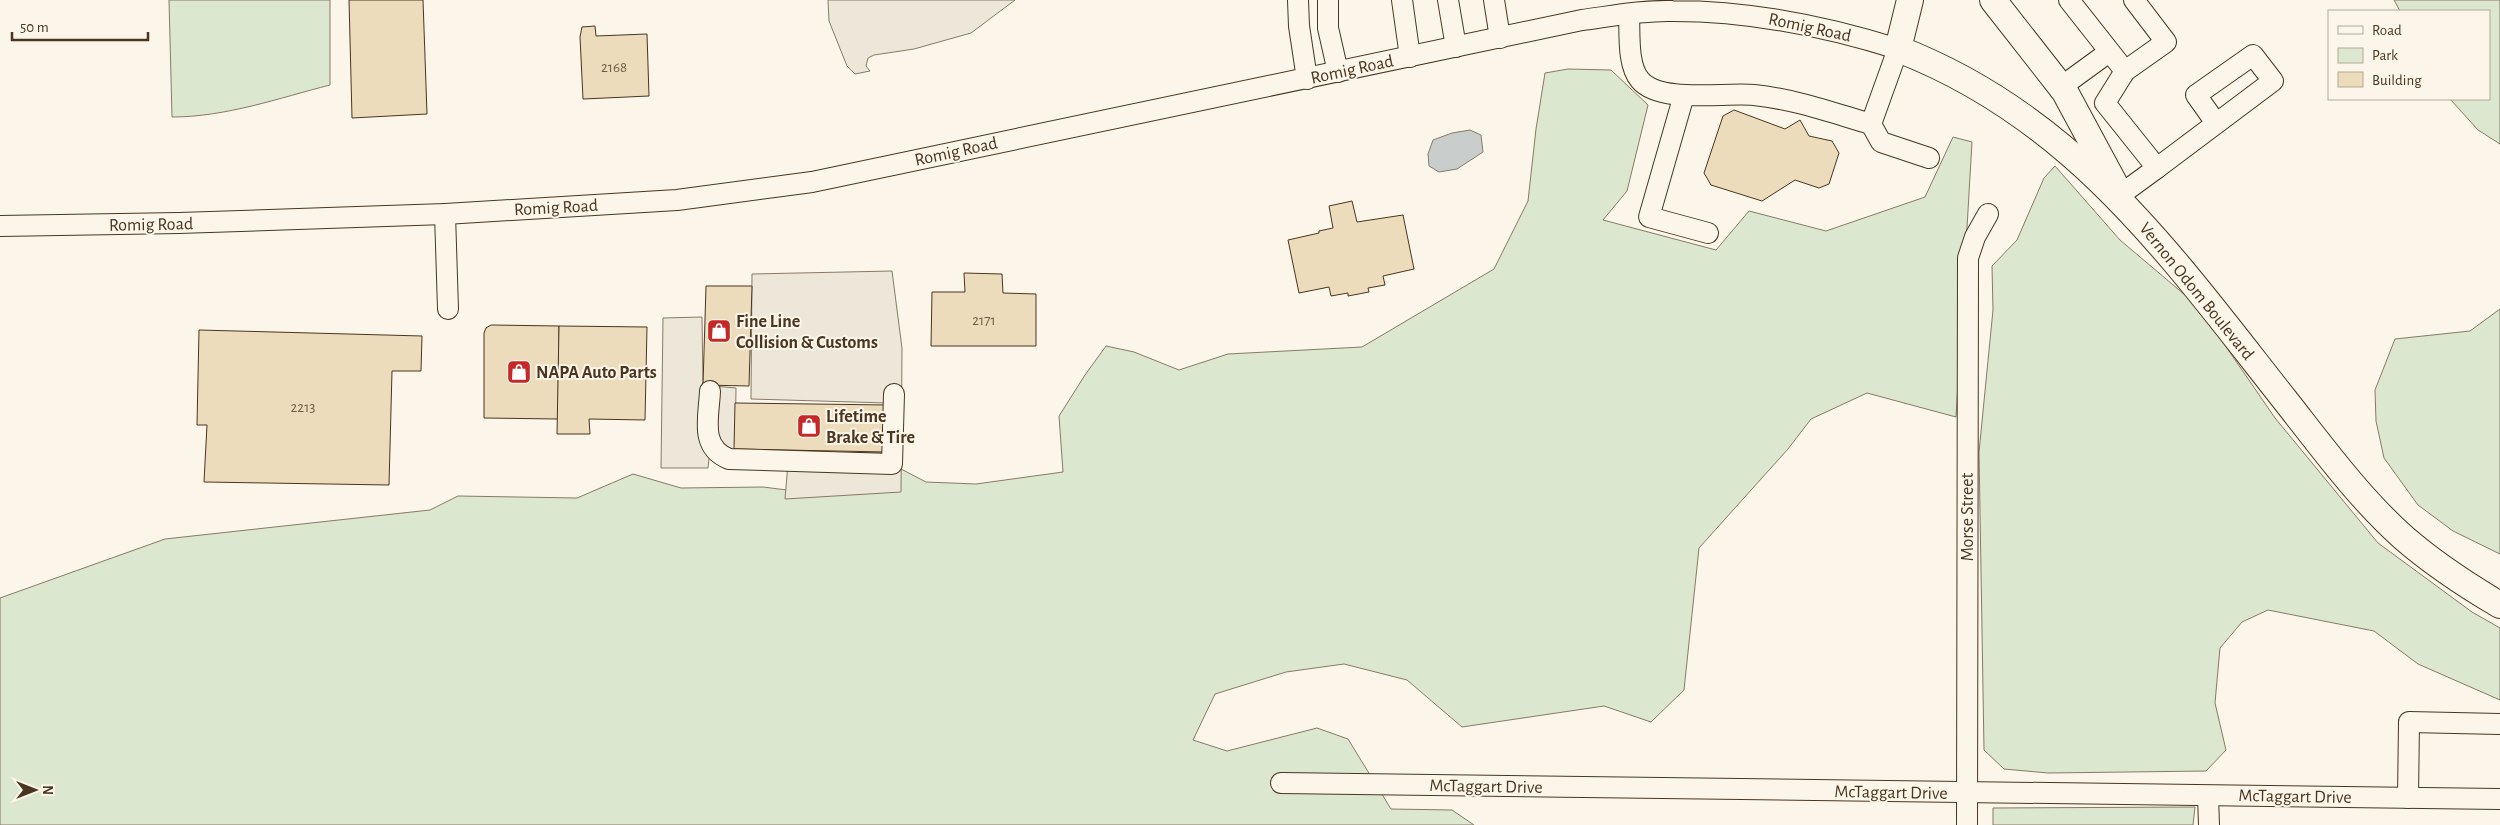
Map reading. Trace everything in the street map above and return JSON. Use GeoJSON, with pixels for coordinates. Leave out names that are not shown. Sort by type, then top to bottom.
{"type":"FeatureCollection","features":[{"type":"Feature","properties":{"kind":"main road"},"geometry":{"type":"LineString","coordinates":[[1898,49],[1910,0]]}},
{"type":"Feature","properties":{"kind":"main road"},"geometry":{"type":"LineString","coordinates":[[1993,0],[2061,87],[2086,129],[2122,199]]}},
{"type":"Feature","properties":{"kind":"main road","name":"Vernon Odom Boulevard"},"geometry":{"type":"LineString","coordinates":[[1898,49],[1966,80],[2040,128],[2081,161],[2122,199],[2175,262],[2340,470],[2403,537],[2449,574],[2500,605]]}},
{"type":"Feature","properties":{"kind":"street"},"geometry":{"type":"LineString","coordinates":[[1298,0],[1299,26],[1307,79]]}},
{"type":"Feature","properties":{"kind":"street"},"geometry":{"type":"LineString","coordinates":[[1328,0],[1328,28],[1338,72]]}},
{"type":"Feature","properties":{"kind":"street"},"geometry":{"type":"LineString","coordinates":[[1402,0],[1410,57]]}},
{"type":"Feature","properties":{"kind":"street"},"geometry":{"type":"LineString","coordinates":[[1448,0],[1456,48]]}},
{"type":"Feature","properties":{"kind":"street"},"geometry":{"type":"LineString","coordinates":[[1494,0],[1500,38]]}},
{"type":"Feature","properties":{"kind":"street"},"geometry":{"type":"LineString","coordinates":[[2069,0],[2124,70]]}},
{"type":"Feature","properties":{"kind":"street"},"geometry":{"type":"LineString","coordinates":[[2134,0],[2166,42],[2124,70],[2106,103],[2157,168]]}},
{"type":"Feature","properties":{"kind":"street","name":"Romig Road"},"geometry":{"type":"LineString","coordinates":[[0,226],[188,223],[445,214],[677,200],[769,189],[812,182],[1582,20],[1629,14],[1656,6],[1756,16],[1822,28],[1898,49]]}},
{"type":"Feature","properties":{"kind":"street"},"geometry":{"type":"LineString","coordinates":[[1629,14],[1633,68],[1638,79],[1647,88],[1684,95],[1753,95],[1802,104],[1872,124],[1882,142],[1929,158]]}},
{"type":"Feature","properties":{"kind":"street"},"geometry":{"type":"LineString","coordinates":[[1872,124],[1898,49]]}},
{"type":"Feature","properties":{"kind":"street"},"geometry":{"type":"LineString","coordinates":[[2061,87],[2109,52]]}},
{"type":"Feature","properties":{"kind":"street"},"geometry":{"type":"LineString","coordinates":[[1684,95],[1649,218],[1708,233]]}},
{"type":"Feature","properties":{"kind":"street"},"geometry":{"type":"LineString","coordinates":[[2086,129],[2113,112]]}},
{"type":"Feature","properties":{"kind":"street"},"geometry":{"type":"LineString","coordinates":[[2122,199],[2157,168],[2216,123]]}},
{"type":"Feature","properties":{"kind":"street"},"geometry":{"type":"LineString","coordinates":[[445,214],[448,308]]}},
{"type":"Feature","properties":{"kind":"street","name":"Morse Street"},"geometry":{"type":"LineString","coordinates":[[1967,825],[1968,258],[1975,237],[1988,214]]}},
{"type":"Feature","properties":{"kind":"street"},"geometry":{"type":"LineString","coordinates":[[710,391],[708,435],[710,444],[717,453],[729,459],[892,464],[894,394]]}},
{"type":"Feature","properties":{"kind":"street"},"geometry":{"type":"LineString","coordinates":[[2408,798],[2409,722],[2500,724]]}},
{"type":"Feature","properties":{"kind":"street","name":"McTaggart Drive"},"geometry":{"type":"LineString","coordinates":[[1281,783],[2500,799]]}},
{"type":"Feature","properties":{"kind":"street"},"geometry":{"type":"LineString","coordinates":[[2208,796],[2208,825]]}},
{"type":"Feature","properties":{"kind":"green space"},"geometry":{"type":"Polygon","coordinates":[[[169,0],[330,0],[330,85],[232,110],[212,114],[172,117],[169,0]]]}},
{"type":"Feature","properties":{"kind":"green space"},"geometry":{"type":"Polygon","coordinates":[[[2394,0],[2500,0],[2500,144],[2478,130],[2451,100],[2490,100],[2490,10],[2399,10],[2394,0]]]}},
{"type":"Feature","properties":{"kind":"green space"},"geometry":{"type":"Polygon","coordinates":[[[1568,69],[1611,70],[1648,105],[1627,191],[1603,220],[1716,250],[1749,211],[1826,231],[1925,197],[1953,137],[1972,142],[1956,417],[1867,393],[1811,419],[1788,449],[1699,548],[1684,690],[1651,722],[1604,706],[1462,727],[1407,680],[1344,664],[1286,672],[1215,694],[1193,740],[1227,751],[1317,728],[1348,739],[1391,809],[1452,810],[1474,825],[0,825],[0,598],[165,539],[430,510],[458,496],[577,498],[633,474],[681,488],[763,487],[795,491],[901,469],[926,482],[976,484],[1063,472],[1059,416],[1106,346],[1134,352],[1179,370],[1228,354],[1362,347],[1494,269],[1528,201],[1536,129],[1545,73],[1568,69]]]}},
{"type":"Feature","properties":{"kind":"green space"},"geometry":{"type":"Polygon","coordinates":[[[2055,166],[2120,240],[2198,306],[2275,418],[2378,543],[2472,612],[2500,628],[2500,700],[2418,664],[2374,631],[2268,610],[2242,622],[2220,648],[2215,703],[2226,750],[2206,771],[2048,773],[2004,769],[1984,750],[1979,452],[1993,310],[1992,266],[2017,240],[2044,178],[2055,166]]]}},
{"type":"Feature","properties":{"kind":"green space"},"geometry":{"type":"Polygon","coordinates":[[[2500,309],[2500,554],[2453,531],[2418,505],[2384,458],[2376,421],[2375,390],[2395,339],[2470,331],[2500,309]]]}},
{"type":"Feature","properties":{"kind":"green space"},"geometry":{"type":"Polygon","coordinates":[[[2195,807],[2193,825],[1993,825],[1993,808],[2195,807]]]}},
{"type":"Feature","properties":{"kind":"shaded area"},"geometry":{"type":"Polygon","coordinates":[[[828,0],[1015,0],[971,33],[914,49],[874,55],[868,58],[866,66],[870,71],[855,74],[847,66],[829,21],[828,0]]]}},
{"type":"Feature","properties":{"kind":"shaded area"},"geometry":{"type":"Polygon","coordinates":[[[1470,130],[1481,135],[1483,152],[1457,169],[1439,172],[1429,166],[1428,154],[1433,140],[1452,133],[1470,130]]]}},
{"type":"Feature","properties":{"kind":"shaded area"},"geometry":{"type":"Polygon","coordinates":[[[892,271],[902,348],[901,492],[785,499],[789,452],[888,453],[887,403],[751,399],[752,274],[892,271]]]}},
{"type":"Feature","properties":{"kind":"shaded area"},"geometry":{"type":"Polygon","coordinates":[[[702,317],[703,385],[736,388],[735,452],[710,450],[708,468],[661,468],[663,318],[702,317]]]}},
{"type":"Feature","properties":{"kind":"building"},"geometry":{"type":"Polygon","coordinates":[[[349,0],[423,0],[427,114],[352,118],[349,0]]]}},
{"type":"Feature","properties":{"kind":"building"},"geometry":{"type":"Polygon","coordinates":[[[595,26],[596,36],[647,34],[649,96],[583,99],[580,37],[582,27],[595,26]]]}},
{"type":"Feature","properties":{"kind":"building"},"geometry":{"type":"Polygon","coordinates":[[[1734,110],[1785,129],[1800,120],[1809,136],[1832,141],[1839,153],[1829,184],[1819,188],[1795,180],[1762,201],[1711,185],[1704,173],[1723,116],[1734,110]]]}},
{"type":"Feature","properties":{"kind":"building"},"geometry":{"type":"Polygon","coordinates":[[[1352,201],[1357,222],[1403,215],[1414,269],[1383,276],[1385,285],[1368,288],[1369,292],[1348,296],[1348,293],[1331,296],[1329,287],[1299,293],[1288,240],[1333,228],[1329,206],[1352,201]]]}},
{"type":"Feature","properties":{"kind":"building"},"geometry":{"type":"Polygon","coordinates":[[[964,273],[1002,274],[1003,293],[1036,294],[1036,346],[931,346],[932,292],[965,292],[964,273]]]}},
{"type":"Feature","properties":{"kind":"building"},"geometry":{"type":"Polygon","coordinates":[[[706,286],[752,286],[749,386],[703,385],[706,286]]]}},
{"type":"Feature","properties":{"kind":"building"},"geometry":{"type":"Polygon","coordinates":[[[491,325],[559,326],[558,419],[484,418],[484,333],[486,328],[491,325]]]}},
{"type":"Feature","properties":{"kind":"building"},"geometry":{"type":"Polygon","coordinates":[[[559,326],[647,327],[645,420],[589,419],[590,434],[557,434],[559,326]]]}},
{"type":"Feature","properties":{"kind":"building"},"geometry":{"type":"Polygon","coordinates":[[[199,330],[422,336],[421,371],[392,371],[389,485],[204,482],[207,425],[197,425],[199,330]]]}},
{"type":"Feature","properties":{"kind":"building"},"geometry":{"type":"Polygon","coordinates":[[[735,403],[888,405],[886,452],[734,449],[735,403]]]}},
{"type":"Feature","properties":{"kind":"place","name":"Fine Line Collision & Customs"},"geometry":{"type":"Point","coordinates":[719,331]}},
{"type":"Feature","properties":{"kind":"place","name":"NAPA Auto Parts"},"geometry":{"type":"Point","coordinates":[519,372]}},
{"type":"Feature","properties":{"kind":"place","name":"Lifetime Brake & Tire"},"geometry":{"type":"Point","coordinates":[809,426]}}]}
